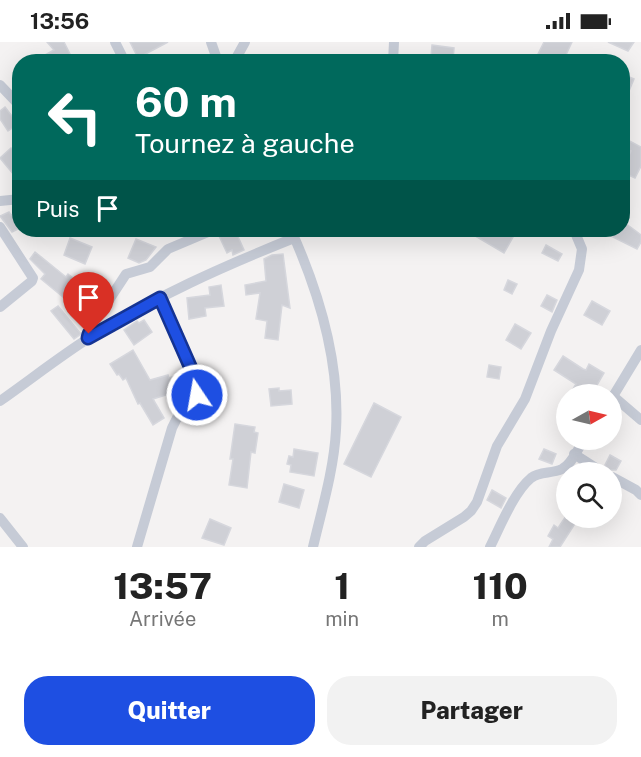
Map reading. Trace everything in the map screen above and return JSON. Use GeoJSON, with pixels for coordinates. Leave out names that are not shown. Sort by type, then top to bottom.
{"type":"FeatureCollection","features":[{"type":"Feature","properties":{"kind":"street"},"geometry":{"type":"LineString","coordinates":[[0,85],[12,98]]}},
{"type":"Feature","properties":{"kind":"street"},"geometry":{"type":"LineString","coordinates":[[0,227],[33,278],[33,281],[0,307]]}},
{"type":"Feature","properties":{"kind":"street"},"geometry":{"type":"LineString","coordinates":[[88,338],[94,323],[126,274],[150,267],[168,249],[196,237]]}},
{"type":"Feature","properties":{"kind":"street"},"geometry":{"type":"LineString","coordinates":[[0,401],[88,338],[160,298],[286,237]]}},
{"type":"Feature","properties":{"kind":"street"},"geometry":{"type":"LineString","coordinates":[[293,237],[310,275],[325,324],[334,363],[337,398],[336,431],[330,475],[313,547]]}},
{"type":"Feature","properties":{"kind":"street"},"geometry":{"type":"LineString","coordinates":[[419,547],[464,517],[477,502],[497,446],[525,399],[551,331],[579,270],[582,249],[577,237]]}},
{"type":"Feature","properties":{"kind":"street"},"geometry":{"type":"LineString","coordinates":[[137,547],[172,428],[181,410],[197,395],[199,389],[160,298]]}},
{"type":"Feature","properties":{"kind":"street"},"geometry":{"type":"LineString","coordinates":[[620,384],[641,350]]}},
{"type":"Feature","properties":{"kind":"street"},"geometry":{"type":"LineString","coordinates":[[622,405],[641,420]]}},
{"type":"Feature","properties":{"kind":"street"},"geometry":{"type":"LineString","coordinates":[[490,547],[526,482],[540,473],[567,466],[577,450]]}},
{"type":"Feature","properties":{"kind":"street"},"geometry":{"type":"LineString","coordinates":[[574,454],[586,462]]}},
{"type":"Feature","properties":{"kind":"street"},"geometry":{"type":"LineString","coordinates":[[622,482],[641,495]]}},
{"type":"Feature","properties":{"kind":"street"},"geometry":{"type":"LineString","coordinates":[[0,518],[23,547]]}},
{"type":"Feature","properties":{"kind":"building"},"geometry":{"type":"Polygon","coordinates":[[[47,42],[64,42],[70,54],[47,54],[54,50],[47,42]]]}},
{"type":"Feature","properties":{"kind":"building"},"geometry":{"type":"Polygon","coordinates":[[[130,42],[168,42],[146,54],[136,54],[130,42]]]}},
{"type":"Feature","properties":{"kind":"building"},"geometry":{"type":"Polygon","coordinates":[[[544,42],[572,42],[566,54],[538,54],[544,42]]]}},
{"type":"Feature","properties":{"kind":"building"},"geometry":{"type":"Polygon","coordinates":[[[608,42],[634,42],[628,51],[608,42]]]}},
{"type":"Feature","properties":{"kind":"building"},"geometry":{"type":"Polygon","coordinates":[[[432,45],[454,48],[454,54],[431,54],[432,45]]]}},
{"type":"Feature","properties":{"kind":"building"},"geometry":{"type":"Polygon","coordinates":[[[630,77],[634,79],[630,89],[630,77]]]}},
{"type":"Feature","properties":{"kind":"building"},"geometry":{"type":"Polygon","coordinates":[[[5,107],[12,116],[12,128],[8,131],[0,119],[0,111],[5,107]]]}},
{"type":"Feature","properties":{"kind":"building"},"geometry":{"type":"Polygon","coordinates":[[[630,141],[641,147],[641,166],[635,178],[630,176],[630,141]]]}},
{"type":"Feature","properties":{"kind":"building"},"geometry":{"type":"Polygon","coordinates":[[[12,149],[12,173],[0,158],[12,149]]]}},
{"type":"Feature","properties":{"kind":"building"},"geometry":{"type":"Polygon","coordinates":[[[9,212],[12,232],[0,216],[9,212]]]}},
{"type":"Feature","properties":{"kind":"building"},"geometry":{"type":"Polygon","coordinates":[[[630,227],[641,235],[641,242],[637,249],[613,237],[630,237],[630,227]]]}},
{"type":"Feature","properties":{"kind":"building"},"geometry":{"type":"Polygon","coordinates":[[[219,237],[238,237],[244,250],[233,255],[232,250],[227,253],[219,237]]]}},
{"type":"Feature","properties":{"kind":"building"},"geometry":{"type":"Polygon","coordinates":[[[477,237],[513,237],[504,253],[477,237]]]}},
{"type":"Feature","properties":{"kind":"building"},"geometry":{"type":"Polygon","coordinates":[[[70,238],[92,247],[85,264],[64,255],[70,238]]]}},
{"type":"Feature","properties":{"kind":"building"},"geometry":{"type":"Polygon","coordinates":[[[136,239],[156,247],[146,260],[139,263],[128,258],[136,239]]]}},
{"type":"Feature","properties":{"kind":"building"},"geometry":{"type":"Polygon","coordinates":[[[546,245],[562,254],[558,261],[542,253],[546,245]]]}},
{"type":"Feature","properties":{"kind":"building"},"geometry":{"type":"Polygon","coordinates":[[[35,252],[66,277],[68,274],[77,281],[63,297],[41,279],[45,274],[30,259],[35,252]]]}},
{"type":"Feature","properties":{"kind":"building"},"geometry":{"type":"Polygon","coordinates":[[[283,254],[290,308],[282,305],[278,340],[265,338],[267,321],[256,319],[260,293],[246,295],[245,285],[266,281],[264,259],[272,255],[283,254]]]}},
{"type":"Feature","properties":{"kind":"building"},"geometry":{"type":"Polygon","coordinates":[[[508,280],[517,284],[512,294],[504,290],[508,280]]]}},
{"type":"Feature","properties":{"kind":"building"},"geometry":{"type":"Polygon","coordinates":[[[221,285],[224,306],[205,308],[206,316],[189,319],[187,298],[210,295],[209,287],[221,285]]]}},
{"type":"Feature","properties":{"kind":"building"},"geometry":{"type":"Polygon","coordinates":[[[547,295],[557,300],[552,312],[541,306],[547,295]]]}},
{"type":"Feature","properties":{"kind":"building"},"geometry":{"type":"Polygon","coordinates":[[[592,301],[610,311],[602,325],[584,315],[592,301]]]}},
{"type":"Feature","properties":{"kind":"building"},"geometry":{"type":"Polygon","coordinates":[[[58,306],[81,334],[74,339],[51,311],[58,306]]]}},
{"type":"Feature","properties":{"kind":"building"},"geometry":{"type":"Polygon","coordinates":[[[144,320],[152,332],[134,345],[124,330],[137,321],[139,323],[144,320]]]}},
{"type":"Feature","properties":{"kind":"building"},"geometry":{"type":"Polygon","coordinates":[[[515,324],[531,333],[521,349],[506,340],[515,324]]]}},
{"type":"Feature","properties":{"kind":"building"},"geometry":{"type":"Polygon","coordinates":[[[133,350],[150,380],[181,374],[185,389],[153,399],[164,418],[153,425],[140,403],[138,404],[126,378],[123,380],[119,374],[117,375],[110,364],[133,350]]]}},
{"type":"Feature","properties":{"kind":"building"},"geometry":{"type":"Polygon","coordinates":[[[563,356],[583,369],[586,370],[589,364],[604,373],[598,384],[576,384],[554,370],[563,356]]]}},
{"type":"Feature","properties":{"kind":"building"},"geometry":{"type":"Polygon","coordinates":[[[489,365],[501,367],[499,379],[487,377],[489,365]]]}},
{"type":"Feature","properties":{"kind":"building"},"geometry":{"type":"Polygon","coordinates":[[[279,388],[279,391],[291,390],[292,404],[271,406],[269,389],[279,388]]]}},
{"type":"Feature","properties":{"kind":"building"},"geometry":{"type":"Polygon","coordinates":[[[374,403],[401,417],[371,477],[344,464],[374,403]]]}},
{"type":"Feature","properties":{"kind":"building"},"geometry":{"type":"Polygon","coordinates":[[[235,424],[255,427],[254,432],[258,433],[255,453],[251,452],[247,488],[229,485],[235,424]]]}},
{"type":"Feature","properties":{"kind":"building"},"geometry":{"type":"Polygon","coordinates":[[[294,449],[318,453],[314,476],[290,472],[291,465],[287,464],[289,456],[293,457],[294,449]]]}},
{"type":"Feature","properties":{"kind":"building"},"geometry":{"type":"Polygon","coordinates":[[[544,449],[556,454],[552,464],[539,459],[544,449]]]}},
{"type":"Feature","properties":{"kind":"building"},"geometry":{"type":"Polygon","coordinates":[[[610,455],[621,461],[620,462],[606,462],[610,455]]]}},
{"type":"Feature","properties":{"kind":"building"},"geometry":{"type":"Polygon","coordinates":[[[284,484],[304,490],[299,508],[279,502],[284,484]]]}},
{"type":"Feature","properties":{"kind":"building"},"geometry":{"type":"Polygon","coordinates":[[[492,490],[506,498],[501,508],[487,500],[492,490]]]}},
{"type":"Feature","properties":{"kind":"building"},"geometry":{"type":"Polygon","coordinates":[[[210,519],[231,528],[224,545],[202,538],[210,519]]]}},
{"type":"Feature","properties":{"kind":"building"},"geometry":{"type":"Polygon","coordinates":[[[554,525],[556,528],[572,528],[560,547],[549,547],[553,539],[548,536],[554,525]]]}},
{"type":"Feature","properties":{"kind":"route"},"geometry":{"type":"LineString","coordinates":[[89,334],[88,338],[160,298],[197,382],[199,389],[197,395]]}}]}
